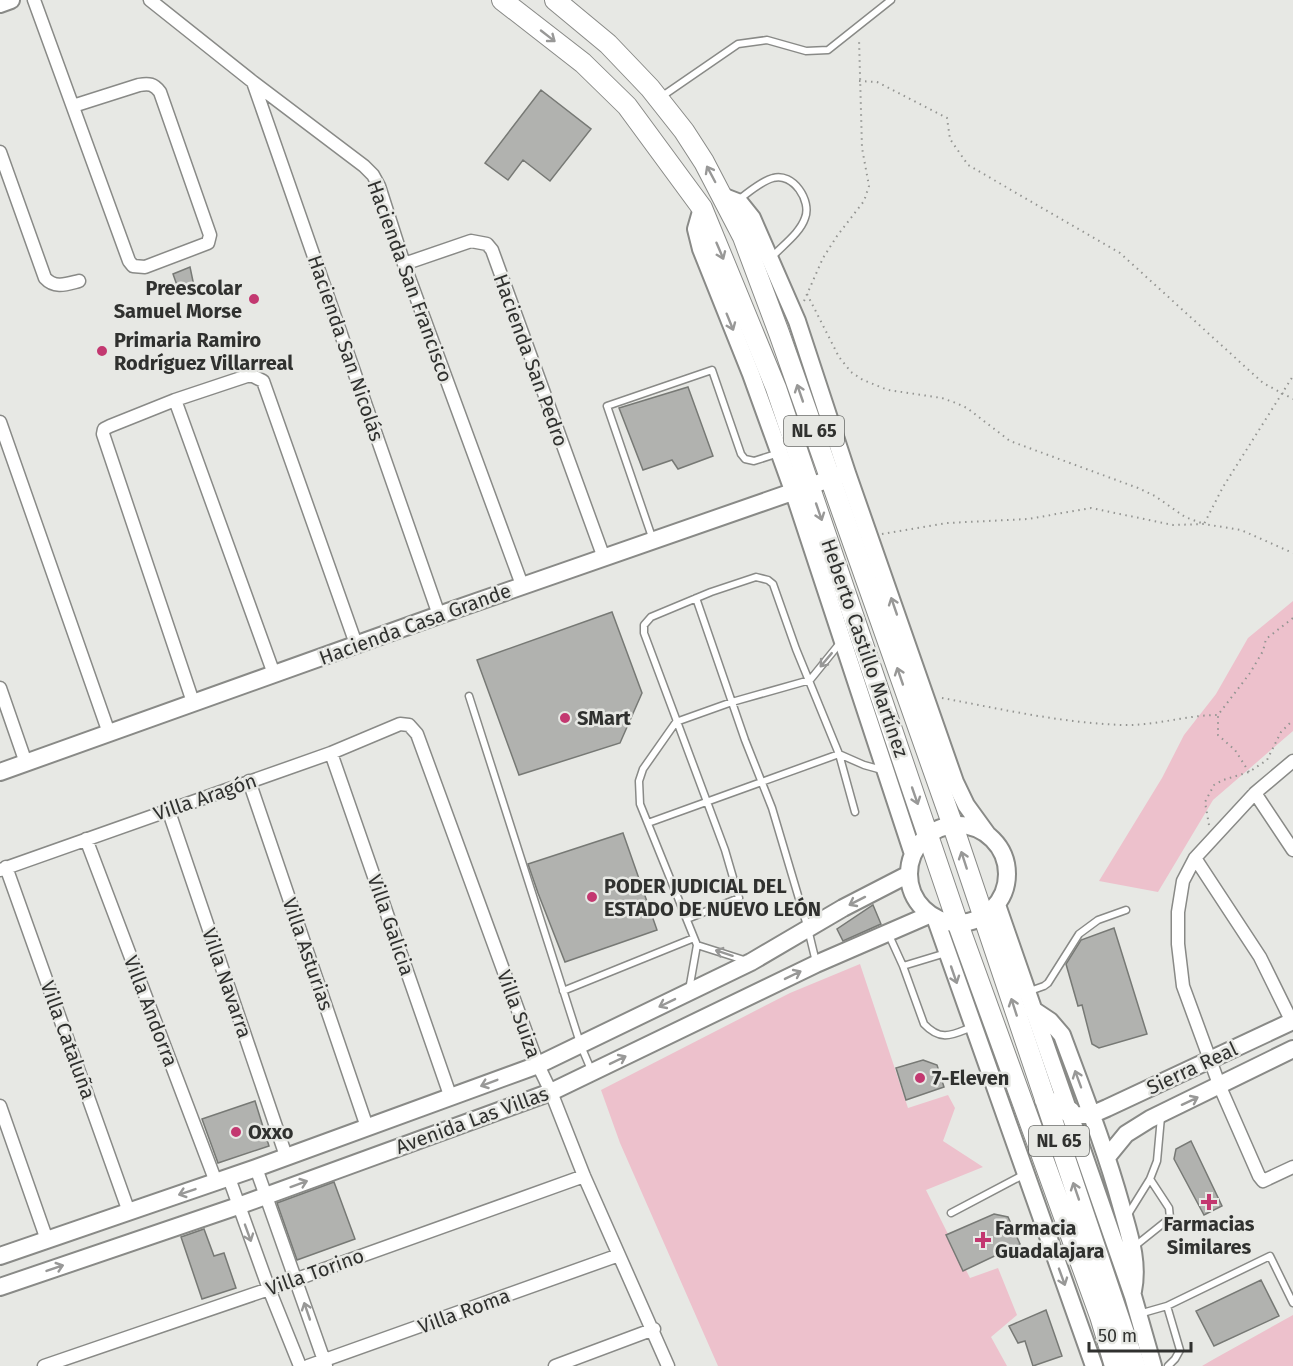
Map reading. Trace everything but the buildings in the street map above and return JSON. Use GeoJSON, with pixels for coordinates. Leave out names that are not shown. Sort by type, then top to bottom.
{"type":"FeatureCollection","features":[{"type":"Feature","properties":{"kind":"main road","name":"Heberto Castillo Martínez"},"geometry":{"type":"LineString","coordinates":[[502,0],[583,63],[627,106],[702,208],[761,349],[802,490],[928,835],[958,924],[1128,1360]]}},
{"type":"Feature","properties":{"kind":"main road","name":"Heberto Castillo Martínez"},"geometry":{"type":"LineString","coordinates":[[555,0],[635,70],[684,131],[729,199],[742,237],[839,477],[953,825],[990,910],[1108,1313]]}},
{"type":"Feature","properties":{"kind":"main road"},"geometry":{"type":"LineString","coordinates":[[702,208],[729,199]]}},
{"type":"Feature","properties":{"kind":"main road"},"geometry":{"type":"LineString","coordinates":[[1045,1100],[1070,1112]]}},
{"type":"Feature","properties":{"kind":"street"},"geometry":{"type":"LineString","coordinates":[[0,4],[11,0]]}},
{"type":"Feature","properties":{"kind":"street"},"geometry":{"type":"LineString","coordinates":[[34,0],[129,261],[134,266],[145,267],[205,245],[210,240],[156,86],[147,83],[73,106]]}},
{"type":"Feature","properties":{"kind":"street","name":"Hacienda San Francisco"},"geometry":{"type":"LineString","coordinates":[[150,0],[373,175],[379,186],[404,264],[522,585]]}},
{"type":"Feature","properties":{"kind":"street","name":"Hacienda San Nicolás"},"geometry":{"type":"LineString","coordinates":[[253,82],[439,615]]}},
{"type":"Feature","properties":{"kind":"street"},"geometry":{"type":"LineString","coordinates":[[0,152],[45,278],[49,283],[55,285],[64,285],[79,280]]}},
{"type":"Feature","properties":{"kind":"street"},"geometry":{"type":"LineString","coordinates":[[729,199],[744,207],[752,218],[797,321],[839,477],[870,536],[955,782],[966,805],[987,834],[996,842],[1006,863],[1006,887],[990,910],[958,924],[932,917]]}},
{"type":"Feature","properties":{"kind":"street"},"geometry":{"type":"LineString","coordinates":[[702,208],[696,229],[701,249],[751,374],[779,453],[802,490],[843,640],[913,854]]}},
{"type":"Feature","properties":{"kind":"street","name":"Hacienda San Pedro"},"geometry":{"type":"LineString","coordinates":[[404,264],[471,241],[487,244],[492,250],[603,558]]}},
{"type":"Feature","properties":{"kind":"street"},"geometry":{"type":"LineString","coordinates":[[193,702],[103,439],[104,429],[175,400],[247,376],[263,381],[356,644]]}},
{"type":"Feature","properties":{"kind":"street"},"geometry":{"type":"LineString","coordinates":[[175,400],[274,674]]}},
{"type":"Feature","properties":{"kind":"street"},"geometry":{"type":"LineString","coordinates":[[0,422],[109,733]]}},
{"type":"Feature","properties":{"kind":"street","name":"Hacienda Casa Grande"},"geometry":{"type":"LineString","coordinates":[[0,772],[522,585],[839,477]]}},
{"type":"Feature","properties":{"kind":"street"},"geometry":{"type":"LineString","coordinates":[[0,688],[26,763]]}},
{"type":"Feature","properties":{"kind":"street","name":"Villa Aragón"},"geometry":{"type":"LineString","coordinates":[[3,868],[332,753],[400,724],[409,725]]}},
{"type":"Feature","properties":{"kind":"street","name":"Villa Suiza"},"geometry":{"type":"LineString","coordinates":[[409,725],[417,734],[538,1065],[584,1176],[654,1329],[668,1366]]}},
{"type":"Feature","properties":{"kind":"street","name":"Villa Galicia"},"geometry":{"type":"LineString","coordinates":[[332,753],[451,1098]]}},
{"type":"Feature","properties":{"kind":"street"},"geometry":{"type":"LineString","coordinates":[[1293,761],[1255,793],[1195,858],[1184,881],[1178,912],[1178,944],[1183,986],[1220,1087],[1263,1181],[1293,1167]]}},
{"type":"Feature","properties":{"kind":"street","name":"Villa Asturias"},"geometry":{"type":"LineString","coordinates":[[249,781],[367,1127]]}},
{"type":"Feature","properties":{"kind":"street"},"geometry":{"type":"LineString","coordinates":[[1255,793],[1293,850]]}},
{"type":"Feature","properties":{"kind":"street","name":"Villa Navarra"},"geometry":{"type":"LineString","coordinates":[[168,810],[286,1156]]}},
{"type":"Feature","properties":{"kind":"street"},"geometry":{"type":"LineString","coordinates":[[987,834],[965,826],[953,825],[928,835],[913,854],[909,874],[917,901],[932,917],[946,953],[1094,1366]]}},
{"type":"Feature","properties":{"kind":"street","name":"Villa Andorra"},"geometry":{"type":"LineString","coordinates":[[86,839],[222,1180],[238,1206],[268,1289],[300,1366]]}},
{"type":"Feature","properties":{"kind":"street"},"geometry":{"type":"LineString","coordinates":[[1195,858],[1260,957],[1293,1022]]}},
{"type":"Feature","properties":{"kind":"street","name":"Villa Cataluña"},"geometry":{"type":"LineString","coordinates":[[3,868],[129,1212]]}},
{"type":"Feature","properties":{"kind":"street","name":"Avenida Las Villas"},"geometry":{"type":"LineString","coordinates":[[0,1256],[256,1168],[538,1065],[751,962],[843,908],[909,874]]}},
{"type":"Feature","properties":{"kind":"street"},"geometry":{"type":"LineString","coordinates":[[990,910],[1025,991],[1070,1112],[1139,1314],[1128,1360]]}},
{"type":"Feature","properties":{"kind":"street","name":"Avenida Las Villas"},"geometry":{"type":"LineString","coordinates":[[0,1287],[238,1206],[551,1092],[816,964],[932,917]]}},
{"type":"Feature","properties":{"kind":"street"},"geometry":{"type":"LineString","coordinates":[[1032,1009],[1050,1021],[1062,1035],[1108,1156],[1133,1248],[1136,1279],[1133,1296],[1108,1313],[1077,1319]]}},
{"type":"Feature","properties":{"kind":"street","name":"Sierra Real"},"geometry":{"type":"LineString","coordinates":[[1092,1114],[1293,1022]]}},
{"type":"Feature","properties":{"kind":"street","name":"Sierra Real"},"geometry":{"type":"LineString","coordinates":[[1108,1156],[1126,1134],[1161,1114],[1220,1087],[1293,1049]]}},
{"type":"Feature","properties":{"kind":"street"},"geometry":{"type":"LineString","coordinates":[[0,1106],[47,1240]]}},
{"type":"Feature","properties":{"kind":"street"},"geometry":{"type":"LineString","coordinates":[[1070,1112],[1083,1115],[1092,1114]]}},
{"type":"Feature","properties":{"kind":"street"},"geometry":{"type":"LineString","coordinates":[[256,1168],[325,1363]]}},
{"type":"Feature","properties":{"kind":"street","name":"Villa Torino"},"geometry":{"type":"LineString","coordinates":[[44,1366],[584,1176]]}},
{"type":"Feature","properties":{"kind":"street","name":"Villa Roma"},"geometry":{"type":"LineString","coordinates":[[308,1366],[325,1363],[619,1255]]}},
{"type":"Feature","properties":{"kind":"street"},"geometry":{"type":"LineString","coordinates":[[555,1366],[654,1329]]}},
{"type":"Feature","properties":{"kind":"lane"},"geometry":{"type":"LineString","coordinates":[[659,99],[738,44],[767,40],[806,51],[828,50],[891,0]]}},
{"type":"Feature","properties":{"kind":"lane"},"geometry":{"type":"LineString","coordinates":[[729,199],[771,178],[778,177],[787,179],[800,190],[807,207],[802,225],[769,259]]}},
{"type":"Feature","properties":{"kind":"lane"},"geometry":{"type":"LineString","coordinates":[[654,541],[607,406],[712,370],[741,454],[745,459],[754,461],[779,453]]}},
{"type":"Feature","properties":{"kind":"lane"},"geometry":{"type":"LineString","coordinates":[[687,919],[740,898],[725,850],[644,633],[644,625],[651,617],[756,577],[773,584],[839,754],[855,812]]}},
{"type":"Feature","properties":{"kind":"lane"},"geometry":{"type":"LineString","coordinates":[[696,598],[772,808],[808,929],[816,964]]}},
{"type":"Feature","properties":{"kind":"lane"},"geometry":{"type":"LineString","coordinates":[[688,993],[696,941],[640,804],[639,781],[643,768],[676,722],[732,702],[810,680],[843,640]]}},
{"type":"Feature","properties":{"kind":"lane"},"geometry":{"type":"LineString","coordinates":[[469,696],[563,991],[592,1073]]}},
{"type":"Feature","properties":{"kind":"lane"},"geometry":{"type":"LineString","coordinates":[[648,823],[839,754],[864,765],[886,771]]}},
{"type":"Feature","properties":{"kind":"lane"},"geometry":{"type":"LineString","coordinates":[[1025,991],[1038,989],[1048,983],[1079,934],[1098,920],[1126,910]]}},
{"type":"Feature","properties":{"kind":"lane"},"geometry":{"type":"LineString","coordinates":[[888,933],[903,966],[924,1024],[930,1031],[937,1035],[951,1036],[973,1027]]}},
{"type":"Feature","properties":{"kind":"lane"},"geometry":{"type":"LineString","coordinates":[[563,991],[696,941],[751,962]]}},
{"type":"Feature","properties":{"kind":"lane"},"geometry":{"type":"LineString","coordinates":[[903,966],[946,953]]}},
{"type":"Feature","properties":{"kind":"lane"},"geometry":{"type":"LineString","coordinates":[[1125,1219],[1150,1179],[1157,1161],[1161,1114]]}},
{"type":"Feature","properties":{"kind":"lane"},"geometry":{"type":"LineString","coordinates":[[951,1213],[1026,1174]]}},
{"type":"Feature","properties":{"kind":"lane"},"geometry":{"type":"LineString","coordinates":[[1133,1248],[1170,1218],[1169,1208],[1150,1179]]}},
{"type":"Feature","properties":{"kind":"lane"},"geometry":{"type":"LineString","coordinates":[[1139,1314],[1167,1306],[1270,1256],[1293,1303]]}},
{"type":"Feature","properties":{"kind":"lane"},"geometry":{"type":"LineString","coordinates":[[1167,1306],[1180,1350],[1168,1366]]}},
{"type":"Feature","properties":{"kind":"path"},"geometry":{"type":"LineString","coordinates":[[797,321],[823,258],[867,194],[868,179],[862,148],[859,81],[860,25]]}},
{"type":"Feature","properties":{"kind":"path"},"geometry":{"type":"LineString","coordinates":[[859,81],[877,82],[947,118],[950,139],[968,165],[1120,253],[1263,383],[1293,399]]}},
{"type":"Feature","properties":{"kind":"path"},"geometry":{"type":"LineString","coordinates":[[807,294],[839,357],[851,372],[863,380],[888,390],[942,398],[956,403],[967,408],[1010,441],[1138,488],[1155,496],[1185,517],[1204,524],[1241,530],[1293,553]]}},
{"type":"Feature","properties":{"kind":"path"},"geometry":{"type":"LineString","coordinates":[[1204,524],[1223,487],[1293,376]]}},
{"type":"Feature","properties":{"kind":"path"},"geometry":{"type":"LineString","coordinates":[[870,536],[947,523],[1028,519],[1091,508],[1173,525],[1204,524]]}},
{"type":"Feature","properties":{"kind":"path"},"geometry":{"type":"LineString","coordinates":[[1249,772],[1235,750],[1218,735],[1218,715],[1250,673],[1263,651],[1266,639],[1293,618]]}},
{"type":"Feature","properties":{"kind":"path"},"geometry":{"type":"LineString","coordinates":[[924,695],[1067,720],[1124,725],[1166,722],[1197,715],[1218,715]]}},
{"type":"Feature","properties":{"kind":"path"},"geometry":{"type":"LineString","coordinates":[[1212,839],[1205,802],[1214,785],[1249,772],[1267,760],[1281,732],[1293,720]]}},
{"type":"Feature","properties":{"kind":"shaded area"},"geometry":{"type":"Polygon","coordinates":[[[1293,601],[1293,731],[1213,800],[1158,892],[1099,881],[1162,778],[1184,735],[1216,694],[1248,638],[1293,601]]]}},
{"type":"Feature","properties":{"kind":"shaded area"},"geometry":{"type":"Polygon","coordinates":[[[860,964],[908,1108],[948,1095],[955,1108],[943,1141],[983,1167],[926,1190],[970,1278],[998,1268],[1017,1315],[991,1337],[1007,1366],[718,1366],[620,1143],[601,1090],[790,993],[860,964]]]}},
{"type":"Feature","properties":{"kind":"shaded area"},"geometry":{"type":"Polygon","coordinates":[[[1293,1315],[1293,1366],[1202,1366],[1214,1359],[1293,1315]]]}},
{"type":"Feature","properties":{"kind":"place","name":"Preescolar Samuel Morse"},"geometry":{"type":"Point","coordinates":[254,299]}},
{"type":"Feature","properties":{"kind":"place","name":"Primaria Ramiro Rodríguez Villarreal"},"geometry":{"type":"Point","coordinates":[102,351]}},
{"type":"Feature","properties":{"kind":"place","name":"SMart"},"geometry":{"type":"Point","coordinates":[565,718]}},
{"type":"Feature","properties":{"kind":"place","name":"PODER JUDICIAL DEL ESTADO DE NUEVO LEÓN"},"geometry":{"type":"Point","coordinates":[592,897]}},
{"type":"Feature","properties":{"kind":"place","name":"7-Eleven"},"geometry":{"type":"Point","coordinates":[920,1078]}},
{"type":"Feature","properties":{"kind":"place","name":"Oxxo"},"geometry":{"type":"Point","coordinates":[236,1132]}},
{"type":"Feature","properties":{"kind":"place","name":"Farmacias Similares"},"geometry":{"type":"Point","coordinates":[1209,1202]}},
{"type":"Feature","properties":{"kind":"place","name":"Farmacia Guadalajara"},"geometry":{"type":"Point","coordinates":[983,1240]}}]}
